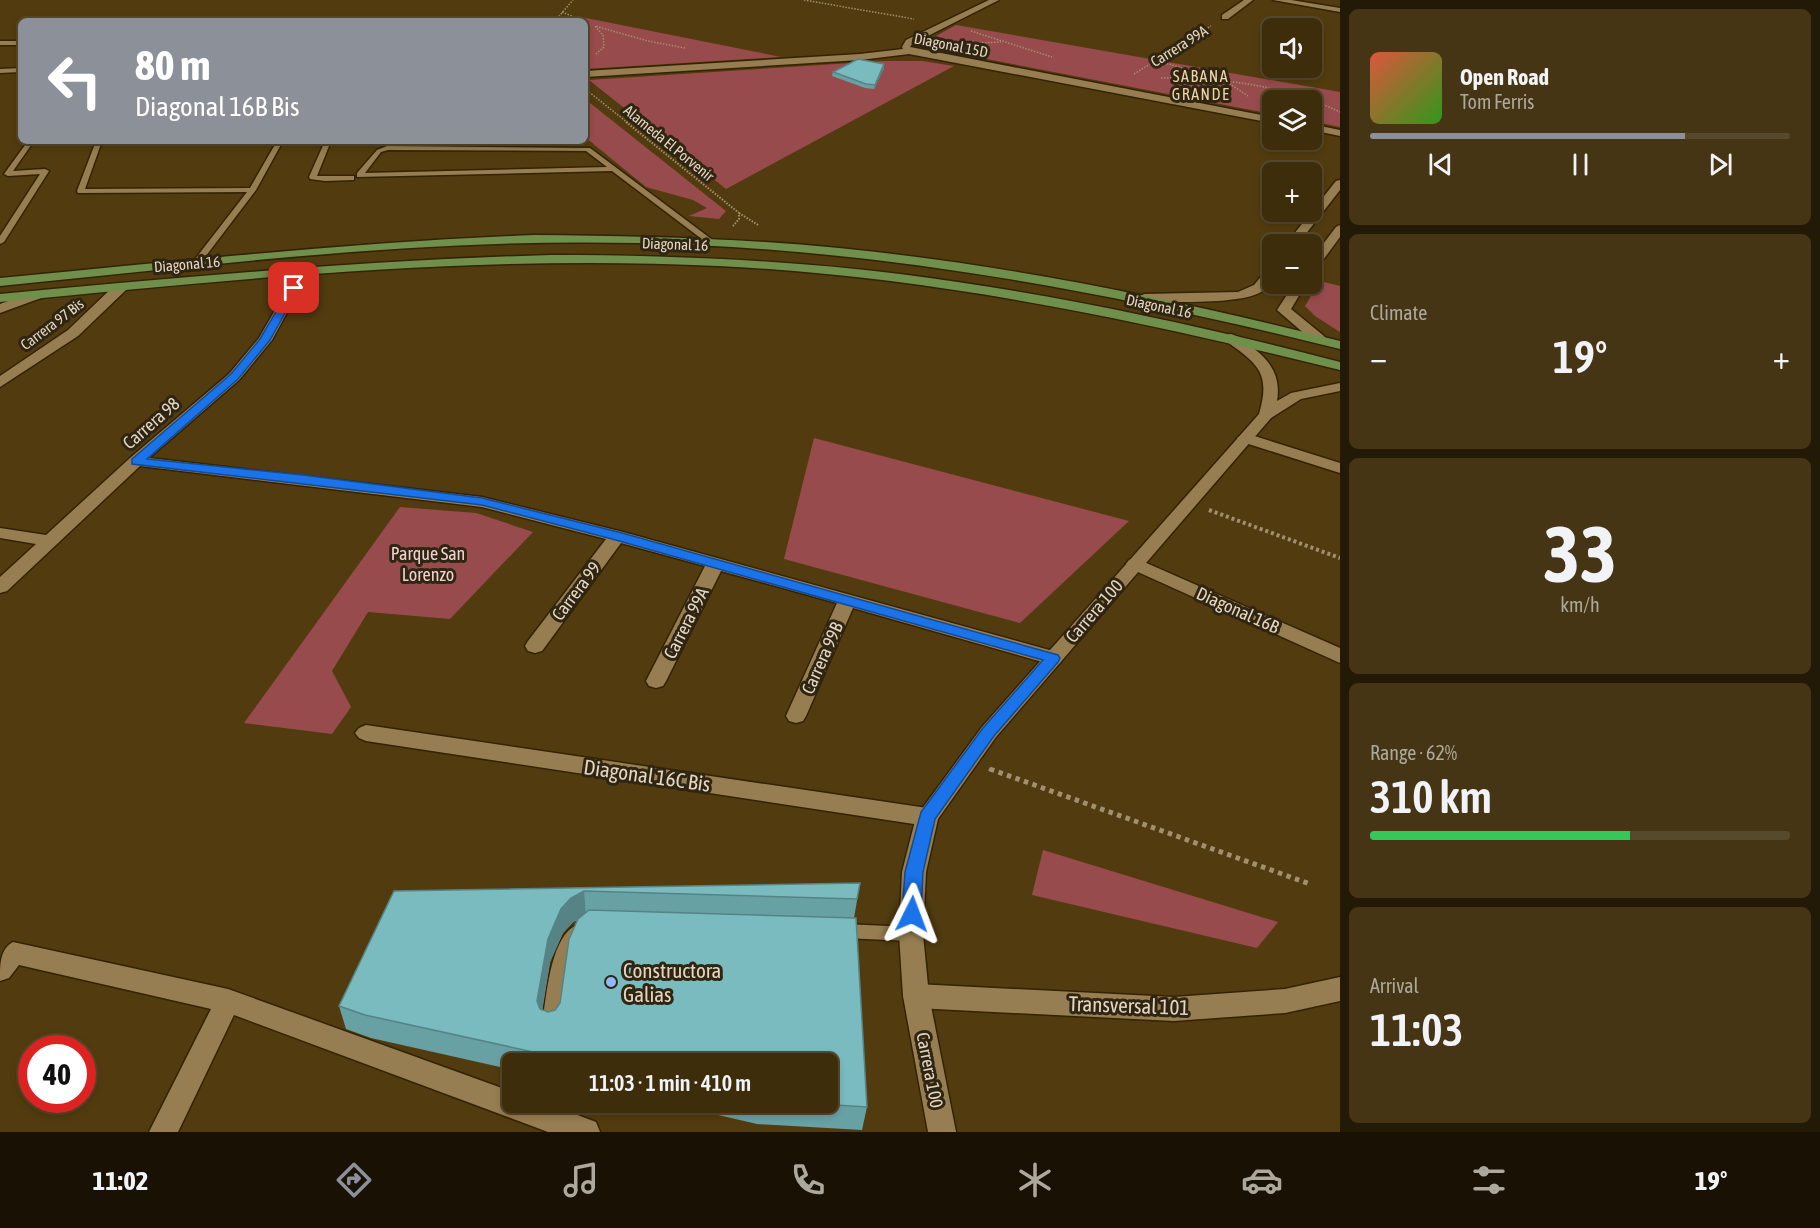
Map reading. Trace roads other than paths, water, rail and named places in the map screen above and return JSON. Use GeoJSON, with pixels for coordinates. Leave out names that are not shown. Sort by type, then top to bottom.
{"type":"FeatureCollection","features":[{"type":"Feature","properties":{"kind":"main road","name":"Diagonal 16"},"geometry":{"type":"LineString","coordinates":[[0,282],[376,247],[504,240],[714,244],[891,259],[1033,279],[1144,298],[1340,345]]}},
{"type":"Feature","properties":{"kind":"main road","name":"Diagonal 16"},"geometry":{"type":"LineString","coordinates":[[0,298],[304,270],[475,261],[581,259],[711,262],[918,281],[1046,301],[1151,320],[1340,366]]}},
{"type":"Feature","properties":{"kind":"street"},"geometry":{"type":"LineString","coordinates":[[909,51],[906,48],[909,42],[995,0]]}},
{"type":"Feature","properties":{"kind":"street","name":"Carrera 99A"},"geometry":{"type":"LineString","coordinates":[[1225,16],[1249,0]]}},
{"type":"Feature","properties":{"kind":"street"},"geometry":{"type":"LineString","coordinates":[[1277,0],[1340,10]]}},
{"type":"Feature","properties":{"kind":"street","name":"Diagonal 15D"},"geometry":{"type":"LineString","coordinates":[[588,74],[860,57],[909,51],[1262,118]]}},
{"type":"Feature","properties":{"kind":"street"},"geometry":{"type":"LineString","coordinates":[[1322,129],[1340,133]]}},
{"type":"Feature","properties":{"kind":"street"},"geometry":{"type":"LineString","coordinates":[[1326,229],[1340,183]]}},
{"type":"Feature","properties":{"kind":"street","name":"Carrera 98"},"geometry":{"type":"LineString","coordinates":[[2,584],[136,461],[234,377],[265,340],[304,270]]}},
{"type":"Feature","properties":{"kind":"street"},"geometry":{"type":"LineString","coordinates":[[1144,298],[1240,296],[1259,288],[1262,284]]}},
{"type":"Feature","properties":{"kind":"street","name":"Carrera 97 Bis"},"geometry":{"type":"LineString","coordinates":[[0,383],[73,333],[121,287]]}},
{"type":"Feature","properties":{"kind":"street"},"geometry":{"type":"LineString","coordinates":[[1294,294],[1284,310],[1319,339]]}},
{"type":"Feature","properties":{"kind":"street"},"geometry":{"type":"LineString","coordinates":[[0,309],[36,295]]}},
{"type":"Feature","properties":{"kind":"street","name":"Carrera 100"},"geometry":{"type":"LineString","coordinates":[[1231,338],[1265,366],[1272,380],[1273,393],[1266,415]]}},
{"type":"Feature","properties":{"kind":"street","name":"Carrera 100"},"geometry":{"type":"LineString","coordinates":[[942,1132],[916,996],[910,934],[914,872],[927,817],[989,732],[1266,415],[1296,396],[1340,387]]}},
{"type":"Feature","properties":{"kind":"street"},"geometry":{"type":"LineString","coordinates":[[1245,438],[1340,468]]}},
{"type":"Feature","properties":{"kind":"street"},"geometry":{"type":"LineString","coordinates":[[136,461],[482,502],[617,536],[1053,658]]}},
{"type":"Feature","properties":{"kind":"street"},"geometry":{"type":"LineString","coordinates":[[0,533],[50,541]]}},
{"type":"Feature","properties":{"kind":"street","name":"Carrera 99"},"geometry":{"type":"LineString","coordinates":[[535,646],[617,536]]}},
{"type":"Feature","properties":{"kind":"street","name":"Carrera 99A"},"geometry":{"type":"LineString","coordinates":[[656,681],[715,564]]}},
{"type":"Feature","properties":{"kind":"street","name":"Diagonal 16B"},"geometry":{"type":"LineString","coordinates":[[1135,564],[1340,656]]}},
{"type":"Feature","properties":{"kind":"street","name":"Carrera 99B"},"geometry":{"type":"LineString","coordinates":[[796,716],[847,601]]}},
{"type":"Feature","properties":{"kind":"street","name":"Diagonal 16C Bis"},"geometry":{"type":"LineString","coordinates":[[366,733],[927,817]]}},
{"type":"Feature","properties":{"kind":"street"},"geometry":{"type":"LineString","coordinates":[[0,970],[13,953],[228,1001],[586,1132]]}},
{"type":"Feature","properties":{"kind":"street","name":"Transversal 101"},"geometry":{"type":"LineString","coordinates":[[916,996],[1174,1009],[1285,1001],[1340,989]]}},
{"type":"Feature","properties":{"kind":"street"},"geometry":{"type":"LineString","coordinates":[[163,1132],[228,1001]]}},
{"type":"Feature","properties":{"kind":"lane"},"geometry":{"type":"LineString","coordinates":[[0,44],[18,43]]}},
{"type":"Feature","properties":{"kind":"lane"},"geometry":{"type":"LineString","coordinates":[[0,71],[18,70]]}},
{"type":"Feature","properties":{"kind":"lane"},"geometry":{"type":"LineString","coordinates":[[0,242],[45,171],[8,174],[29,144]]}},
{"type":"Feature","properties":{"kind":"lane"},"geometry":{"type":"LineString","coordinates":[[98,144],[81,191],[252,190]]}},
{"type":"Feature","properties":{"kind":"lane"},"geometry":{"type":"LineString","coordinates":[[196,263],[252,190],[271,161],[279,144]]}},
{"type":"Feature","properties":{"kind":"lane"},"geometry":{"type":"LineString","coordinates":[[327,144],[313,177],[325,180],[351,178]]}},
{"type":"Feature","properties":{"kind":"lane"},"geometry":{"type":"LineString","coordinates":[[613,169],[360,175],[379,151],[397,147],[588,149],[714,244]]}},
{"type":"Feature","properties":{"kind":"lane"},"geometry":{"type":"LineString","coordinates":[[551,1025],[561,962],[571,936],[587,924]]}},
{"type":"Feature","properties":{"kind":"lane"},"geometry":{"type":"LineString","coordinates":[[829,931],[910,934]]}},
{"type":"Feature","properties":{"kind":"place","name":"Constructora Galias"},"geometry":{"type":"Point","coordinates":[611,982]}},
{"type":"Feature","properties":{"kind":"district","name":"SABANA GRANDE"},"geometry":{"type":"Point","coordinates":[1201,85]}},
{"type":"Feature","properties":{"kind":"park label","name":"Parque San Lorenzo"},"geometry":{"type":"Point","coordinates":[428,563]}}]}
